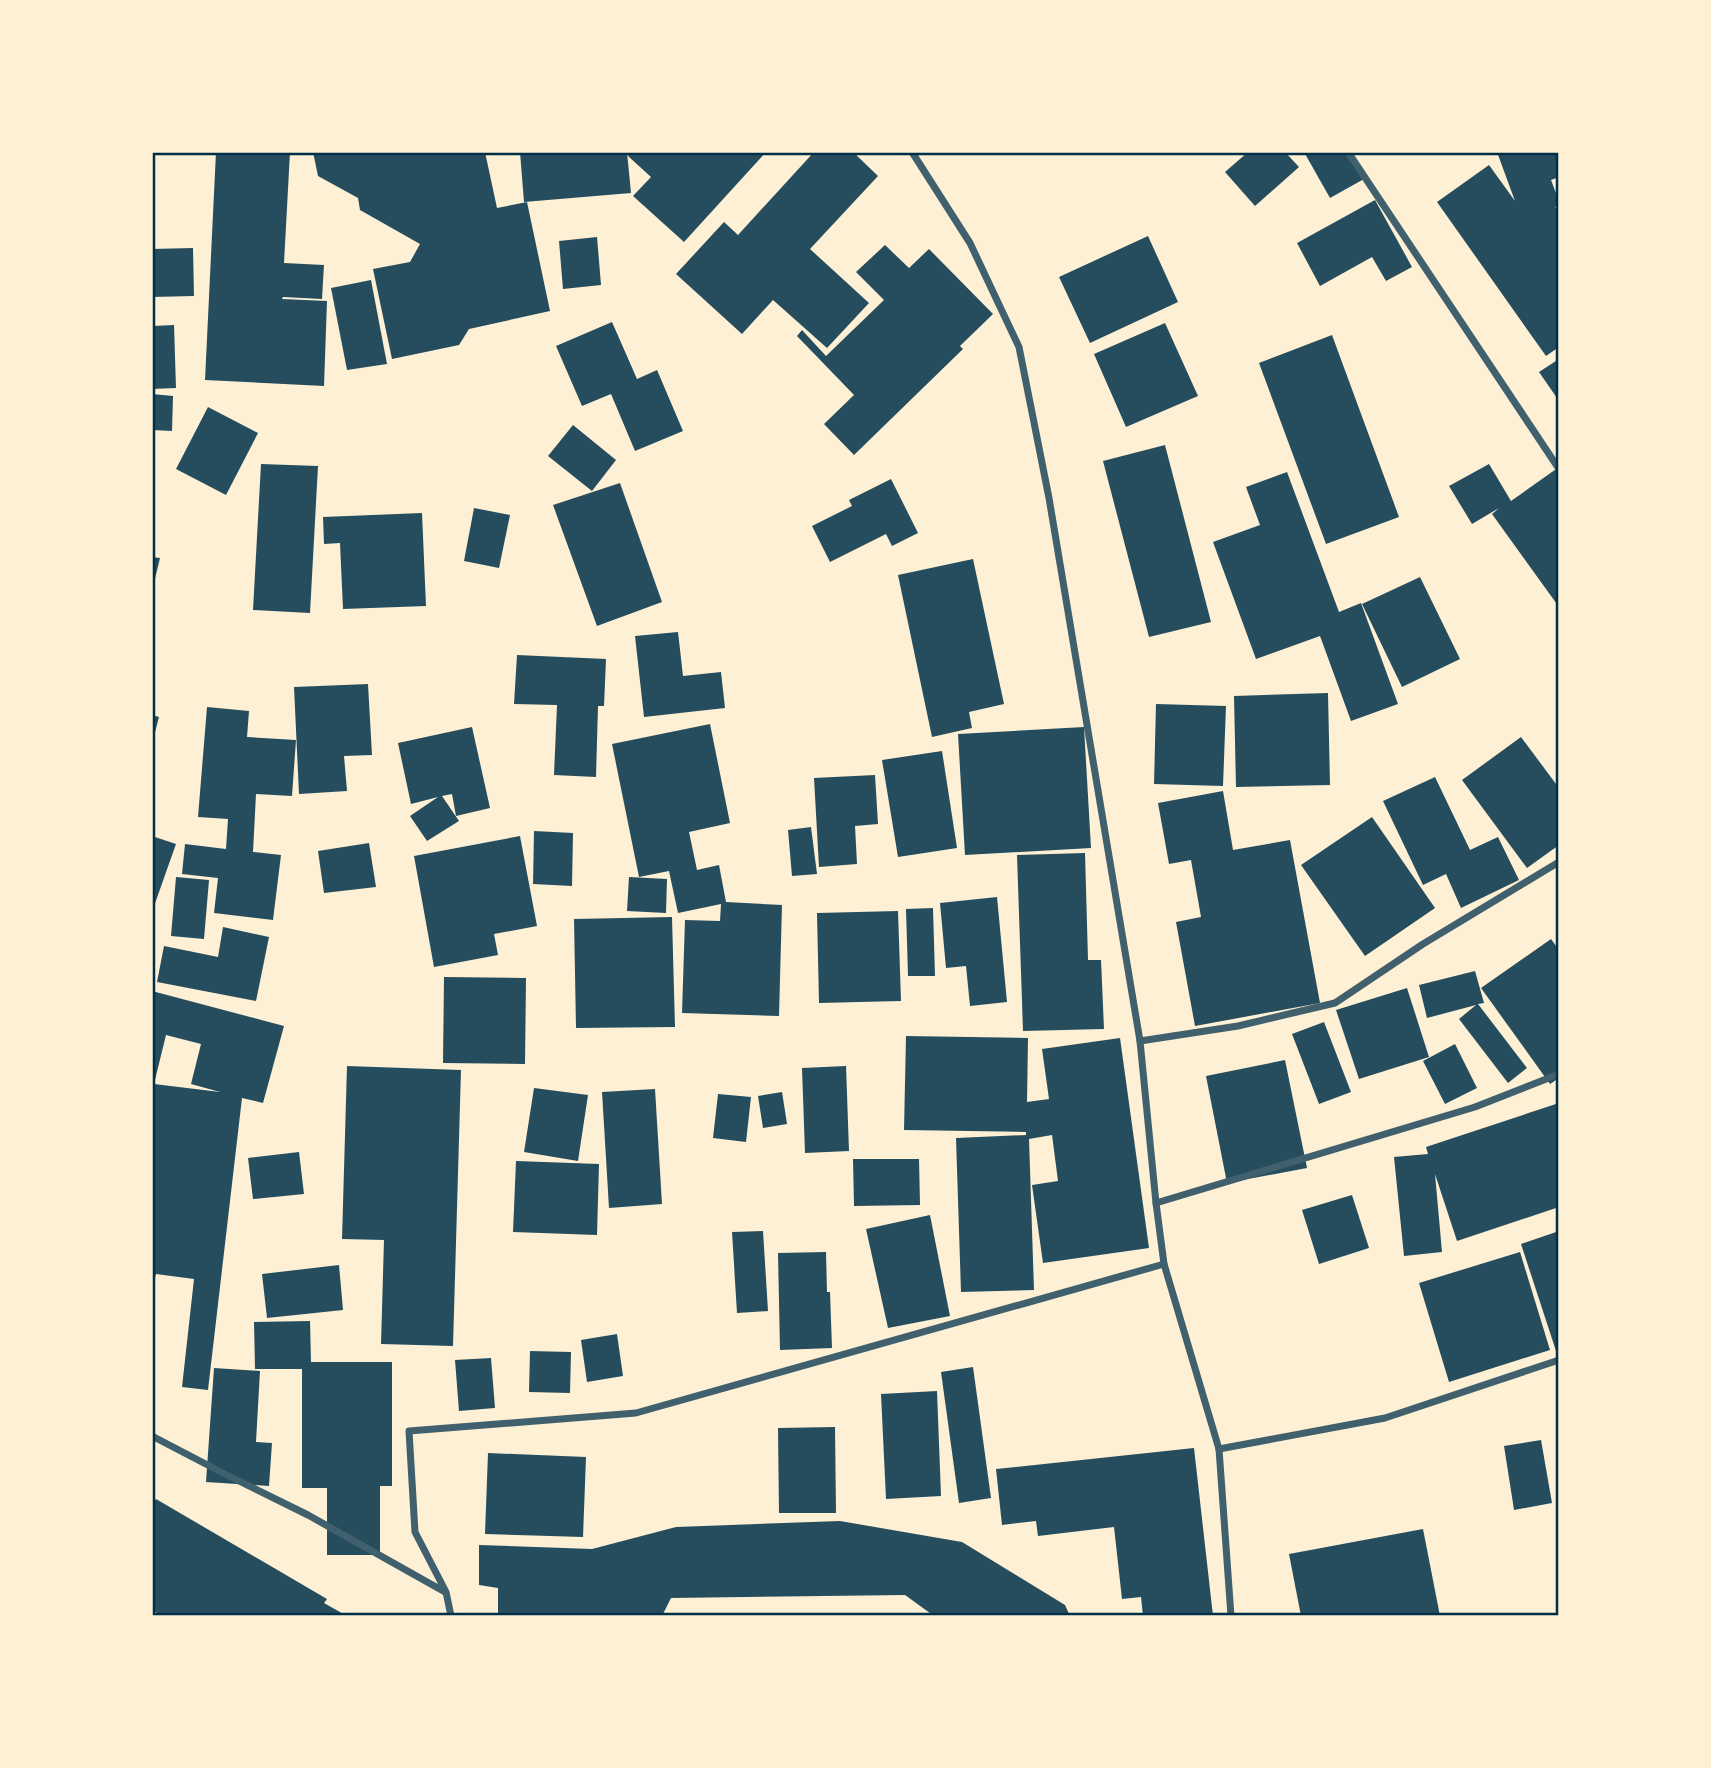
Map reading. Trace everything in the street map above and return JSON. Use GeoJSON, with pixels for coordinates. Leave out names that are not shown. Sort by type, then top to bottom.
{"type":"FeatureCollection","features":[{"type":"Feature","properties":{"kind":"street"},"geometry":{"type":"LineString","coordinates":[[912,152],[970,243],[1019,346],[1049,498],[1140,1041],[1164,1264],[1219,1449],[1231,1616]]}},
{"type":"Feature","properties":{"kind":"street"},"geometry":{"type":"LineString","coordinates":[[1348,152],[1559,469]]}},
{"type":"Feature","properties":{"kind":"street"},"geometry":{"type":"LineString","coordinates":[[1140,1041],[1238,1026],[1335,1003],[1423,944],[1559,862]]}},
{"type":"Feature","properties":{"kind":"street"},"geometry":{"type":"LineString","coordinates":[[1156,1203],[1475,1107],[1559,1074]]}},
{"type":"Feature","properties":{"kind":"street"},"geometry":{"type":"LineString","coordinates":[[452,1616],[446,1592],[415,1532],[409,1431],[636,1413],[1164,1264]]}},
{"type":"Feature","properties":{"kind":"street"},"geometry":{"type":"LineString","coordinates":[[1219,1449],[1385,1418],[1559,1360]]}},
{"type":"Feature","properties":{"kind":"street"},"geometry":{"type":"LineString","coordinates":[[152,1436],[308,1515],[446,1592]]}},
{"type":"Feature","properties":{"kind":"building"},"geometry":{"type":"Polygon","coordinates":[[[216,152],[290,152],[284,263],[324,265],[322,299],[282,299],[327,301],[324,386],[205,380],[216,152]]]}},
{"type":"Feature","properties":{"kind":"building"},"geometry":{"type":"Polygon","coordinates":[[[313,152],[485,152],[497,208],[527,202],[550,311],[469,329],[459,345],[392,359],[373,269],[410,262],[420,244],[360,210],[358,198],[318,176],[313,152]]]}},
{"type":"Feature","properties":{"kind":"building"},"geometry":{"type":"Polygon","coordinates":[[[520,152],[627,152],[631,193],[524,202],[520,152]]]}},
{"type":"Feature","properties":{"kind":"building"},"geometry":{"type":"Polygon","coordinates":[[[631,152],[766,152],[684,242],[633,196],[651,177],[628,156],[631,152]]]}},
{"type":"Feature","properties":{"kind":"building"},"geometry":{"type":"Polygon","coordinates":[[[814,152],[853,152],[878,176],[810,249],[869,303],[827,348],[773,300],[742,334],[676,274],[724,222],[738,235],[814,152]]]}},
{"type":"Feature","properties":{"kind":"building"},"geometry":{"type":"Polygon","coordinates":[[[1248,152],[1285,152],[1299,167],[1255,206],[1225,172],[1248,152]]]}},
{"type":"Feature","properties":{"kind":"building"},"geometry":{"type":"Polygon","coordinates":[[[1304,152],[1349,152],[1364,179],[1330,198],[1304,152]]]}},
{"type":"Feature","properties":{"kind":"building"},"geometry":{"type":"Polygon","coordinates":[[[1497,152],[1559,152],[1559,177],[1551,180],[1559,201],[1559,205],[1555,207],[1559,212],[1559,347],[1546,356],[1437,202],[1489,165],[1515,201],[1497,152]]]}},
{"type":"Feature","properties":{"kind":"building"},"geometry":{"type":"Polygon","coordinates":[[[1375,200],[1412,267],[1386,281],[1372,257],[1320,286],[1297,243],[1375,200]]]}},
{"type":"Feature","properties":{"kind":"building"},"geometry":{"type":"Polygon","coordinates":[[[1148,236],[1178,302],[1090,343],[1059,277],[1148,236]]]}},
{"type":"Feature","properties":{"kind":"building"},"geometry":{"type":"Polygon","coordinates":[[[597,237],[601,285],[563,289],[559,241],[597,237]]]}},
{"type":"Feature","properties":{"kind":"building"},"geometry":{"type":"Polygon","coordinates":[[[885,245],[909,268],[929,249],[993,314],[960,346],[963,349],[854,455],[824,424],[854,395],[797,336],[802,330],[826,356],[884,300],[856,272],[885,245]]]}},
{"type":"Feature","properties":{"kind":"building"},"geometry":{"type":"Polygon","coordinates":[[[193,248],[194,296],[152,297],[152,249],[193,248]]]}},
{"type":"Feature","properties":{"kind":"building"},"geometry":{"type":"Polygon","coordinates":[[[371,280],[387,364],[347,370],[331,288],[371,280]]]}},
{"type":"Feature","properties":{"kind":"building"},"geometry":{"type":"Polygon","coordinates":[[[612,322],[637,379],[657,370],[683,431],[635,451],[611,394],[582,406],[556,346],[612,322]]]}},
{"type":"Feature","properties":{"kind":"building"},"geometry":{"type":"Polygon","coordinates":[[[1165,323],[1198,396],[1126,427],[1094,354],[1165,323]]]}},
{"type":"Feature","properties":{"kind":"building"},"geometry":{"type":"Polygon","coordinates":[[[174,325],[176,388],[152,389],[152,326],[174,325]]]}},
{"type":"Feature","properties":{"kind":"building"},"geometry":{"type":"Polygon","coordinates":[[[1332,335],[1399,517],[1326,544],[1259,363],[1332,335]]]}},
{"type":"Feature","properties":{"kind":"building"},"geometry":{"type":"Polygon","coordinates":[[[1559,359],[1559,401],[1539,372],[1559,359]]]}},
{"type":"Feature","properties":{"kind":"building"},"geometry":{"type":"Polygon","coordinates":[[[152,394],[173,396],[172,431],[152,430],[152,394]]]}},
{"type":"Feature","properties":{"kind":"building"},"geometry":{"type":"Polygon","coordinates":[[[208,407],[258,433],[226,495],[176,469],[208,407]]]}},
{"type":"Feature","properties":{"kind":"building"},"geometry":{"type":"Polygon","coordinates":[[[573,425],[616,460],[592,491],[548,456],[573,425]]]}},
{"type":"Feature","properties":{"kind":"building"},"geometry":{"type":"Polygon","coordinates":[[[1165,445],[1211,622],[1149,637],[1103,461],[1165,445]]]}},
{"type":"Feature","properties":{"kind":"building"},"geometry":{"type":"Polygon","coordinates":[[[261,464],[318,466],[310,613],[253,610],[261,464]]]}},
{"type":"Feature","properties":{"kind":"building"},"geometry":{"type":"Polygon","coordinates":[[[1489,464],[1511,501],[1559,467],[1559,607],[1492,514],[1499,508],[1472,524],[1449,486],[1489,464]]]}},
{"type":"Feature","properties":{"kind":"building"},"geometry":{"type":"Polygon","coordinates":[[[1287,472],[1339,612],[1361,603],[1398,704],[1351,721],[1320,636],[1256,659],[1213,542],[1260,525],[1246,487],[1287,472]]]}},
{"type":"Feature","properties":{"kind":"building"},"geometry":{"type":"Polygon","coordinates":[[[891,479],[918,533],[892,546],[886,534],[830,562],[812,526],[852,506],[849,500],[891,479]]]}},
{"type":"Feature","properties":{"kind":"building"},"geometry":{"type":"Polygon","coordinates":[[[620,483],[662,602],[597,626],[553,505],[620,483]]]}},
{"type":"Feature","properties":{"kind":"building"},"geometry":{"type":"Polygon","coordinates":[[[474,508],[510,515],[499,568],[464,561],[474,508]]]}},
{"type":"Feature","properties":{"kind":"building"},"geometry":{"type":"Polygon","coordinates":[[[422,513],[426,606],[343,609],[340,543],[324,544],[323,517],[422,513]]]}},
{"type":"Feature","properties":{"kind":"building"},"geometry":{"type":"Polygon","coordinates":[[[152,557],[160,558],[153,587],[152,587],[152,557]]]}},
{"type":"Feature","properties":{"kind":"building"},"geometry":{"type":"Polygon","coordinates":[[[973,559],[1004,704],[969,712],[972,728],[932,737],[898,575],[973,559]]]}},
{"type":"Feature","properties":{"kind":"building"},"geometry":{"type":"Polygon","coordinates":[[[1420,577],[1460,659],[1402,687],[1362,604],[1420,577]]]}},
{"type":"Feature","properties":{"kind":"building"},"geometry":{"type":"Polygon","coordinates":[[[678,632],[683,676],[721,672],[725,708],[644,717],[635,636],[678,632]]]}},
{"type":"Feature","properties":{"kind":"building"},"geometry":{"type":"Polygon","coordinates":[[[517,655],[606,659],[604,706],[598,706],[596,777],[554,775],[557,705],[514,704],[517,655]]]}},
{"type":"Feature","properties":{"kind":"building"},"geometry":{"type":"Polygon","coordinates":[[[368,684],[372,755],[344,756],[347,791],[299,794],[294,687],[368,684]]]}},
{"type":"Feature","properties":{"kind":"building"},"geometry":{"type":"Polygon","coordinates":[[[1328,693],[1330,785],[1236,787],[1234,696],[1328,693]]]}},
{"type":"Feature","properties":{"kind":"building"},"geometry":{"type":"Polygon","coordinates":[[[1156,704],[1226,706],[1223,786],[1154,784],[1156,704]]]}},
{"type":"Feature","properties":{"kind":"building"},"geometry":{"type":"Polygon","coordinates":[[[207,707],[249,711],[247,737],[296,740],[292,796],[256,794],[253,852],[281,855],[273,920],[214,913],[218,878],[182,874],[185,844],[226,849],[228,819],[198,817],[207,707]]]}},
{"type":"Feature","properties":{"kind":"building"},"geometry":{"type":"Polygon","coordinates":[[[152,715],[159,717],[153,740],[152,740],[152,715]]]}},
{"type":"Feature","properties":{"kind":"building"},"geometry":{"type":"Polygon","coordinates":[[[710,724],[730,823],[689,832],[697,870],[719,865],[726,902],[782,905],[779,1016],[682,1013],[685,920],[720,921],[721,904],[678,913],[669,871],[639,877],[612,744],[710,724]]]}},
{"type":"Feature","properties":{"kind":"building"},"geometry":{"type":"Polygon","coordinates":[[[472,727],[490,808],[456,816],[452,794],[442,796],[459,821],[427,841],[410,816],[438,797],[411,804],[398,743],[472,727]]]}},
{"type":"Feature","properties":{"kind":"building"},"geometry":{"type":"Polygon","coordinates":[[[1084,727],[1091,848],[965,855],[958,734],[1084,727]]]}},
{"type":"Feature","properties":{"kind":"building"},"geometry":{"type":"Polygon","coordinates":[[[1521,737],[1559,788],[1559,845],[1527,868],[1462,780],[1521,737]]]}},
{"type":"Feature","properties":{"kind":"building"},"geometry":{"type":"Polygon","coordinates":[[[942,751],[957,848],[898,857],[882,760],[942,751]]]}},
{"type":"Feature","properties":{"kind":"building"},"geometry":{"type":"Polygon","coordinates":[[[875,775],[878,824],[855,826],[857,864],[819,867],[814,778],[875,775]]]}},
{"type":"Feature","properties":{"kind":"building"},"geometry":{"type":"Polygon","coordinates":[[[1435,777],[1470,850],[1498,837],[1519,880],[1461,908],[1446,874],[1423,885],[1383,801],[1435,777]]]}},
{"type":"Feature","properties":{"kind":"building"},"geometry":{"type":"Polygon","coordinates":[[[1223,791],[1233,850],[1290,840],[1320,1003],[1195,1026],[1176,922],[1201,917],[1191,860],[1169,864],[1158,803],[1223,791]]]}},
{"type":"Feature","properties":{"kind":"building"},"geometry":{"type":"Polygon","coordinates":[[[1372,817],[1435,908],[1365,956],[1301,865],[1372,817]]]}},
{"type":"Feature","properties":{"kind":"building"},"geometry":{"type":"Polygon","coordinates":[[[811,827],[817,874],[792,876],[788,830],[811,827]]]}},
{"type":"Feature","properties":{"kind":"building"},"geometry":{"type":"Polygon","coordinates":[[[534,831],[573,833],[572,886],[533,884],[534,831]]]}},
{"type":"Feature","properties":{"kind":"building"},"geometry":{"type":"Polygon","coordinates":[[[152,836],[176,844],[153,909],[152,909],[152,836]]]}},
{"type":"Feature","properties":{"kind":"building"},"geometry":{"type":"Polygon","coordinates":[[[520,836],[537,926],[494,934],[498,955],[434,967],[414,856],[520,836]]]}},
{"type":"Feature","properties":{"kind":"building"},"geometry":{"type":"Polygon","coordinates":[[[369,843],[376,887],[324,893],[318,851],[369,843]]]}},
{"type":"Feature","properties":{"kind":"building"},"geometry":{"type":"Polygon","coordinates":[[[1085,853],[1088,960],[1101,960],[1104,1029],[1023,1031],[1017,855],[1085,853]]]}},
{"type":"Feature","properties":{"kind":"building"},"geometry":{"type":"Polygon","coordinates":[[[176,877],[209,880],[204,939],[171,936],[176,877]]]}},
{"type":"Feature","properties":{"kind":"building"},"geometry":{"type":"Polygon","coordinates":[[[629,877],[667,879],[666,913],[627,911],[629,877]]]}},
{"type":"Feature","properties":{"kind":"building"},"geometry":{"type":"Polygon","coordinates":[[[997,897],[1007,1002],[970,1006],[966,966],[946,968],[940,903],[997,897]]]}},
{"type":"Feature","properties":{"kind":"building"},"geometry":{"type":"Polygon","coordinates":[[[933,908],[935,976],[908,976],[906,909],[933,908]]]}},
{"type":"Feature","properties":{"kind":"building"},"geometry":{"type":"Polygon","coordinates":[[[898,911],[901,1001],[819,1003],[817,913],[898,911]]]}},
{"type":"Feature","properties":{"kind":"building"},"geometry":{"type":"Polygon","coordinates":[[[672,917],[675,1027],[576,1028],[574,919],[672,917]]]}},
{"type":"Feature","properties":{"kind":"building"},"geometry":{"type":"Polygon","coordinates":[[[223,927],[269,937],[256,1001],[157,982],[164,946],[218,957],[223,927]]]}},
{"type":"Feature","properties":{"kind":"building"},"geometry":{"type":"Polygon","coordinates":[[[1551,939],[1559,950],[1559,1078],[1550,1084],[1481,988],[1551,939]]]}},
{"type":"Feature","properties":{"kind":"building"},"geometry":{"type":"Polygon","coordinates":[[[1475,971],[1484,1003],[1478,1004],[1527,1068],[1508,1083],[1459,1019],[1476,1005],[1427,1018],[1419,985],[1475,971]]]}},
{"type":"Feature","properties":{"kind":"building"},"geometry":{"type":"Polygon","coordinates":[[[444,977],[526,978],[525,1064],[443,1063],[444,977]]]}},
{"type":"Feature","properties":{"kind":"building"},"geometry":{"type":"Polygon","coordinates":[[[1407,988],[1429,1057],[1359,1079],[1336,1010],[1407,988]]]}},
{"type":"Feature","properties":{"kind":"building"},"geometry":{"type":"Polygon","coordinates":[[[152,991],[284,1026],[263,1103],[242,1098],[208,1390],[182,1387],[194,1279],[156,1274],[152,1289],[152,991]],[[166,1035],[154,1084],[220,1092],[191,1084],[201,1044],[166,1035]]]}},
{"type":"Feature","properties":{"kind":"building"},"geometry":{"type":"Polygon","coordinates":[[[1324,1022],[1351,1092],[1319,1104],[1292,1034],[1324,1022]]]}},
{"type":"Feature","properties":{"kind":"building"},"geometry":{"type":"Polygon","coordinates":[[[906,1036],[1028,1038],[1027,1102],[1049,1099],[1042,1049],[1120,1038],[1149,1248],[1043,1263],[1032,1185],[1058,1181],[1052,1135],[1029,1139],[1034,1290],[961,1292],[956,1138],[1026,1135],[1026,1132],[904,1130],[906,1036]]]}},
{"type":"Feature","properties":{"kind":"building"},"geometry":{"type":"Polygon","coordinates":[[[1455,1044],[1477,1088],[1445,1104],[1423,1061],[1455,1044]]]}},
{"type":"Feature","properties":{"kind":"building"},"geometry":{"type":"Polygon","coordinates":[[[1285,1060],[1307,1168],[1227,1183],[1206,1076],[1285,1060]]]}},
{"type":"Feature","properties":{"kind":"building"},"geometry":{"type":"Polygon","coordinates":[[[347,1066],[461,1070],[453,1346],[381,1344],[384,1240],[342,1239],[347,1066]]]}},
{"type":"Feature","properties":{"kind":"building"},"geometry":{"type":"Polygon","coordinates":[[[846,1066],[849,1151],[805,1153],[802,1068],[846,1066]]]}},
{"type":"Feature","properties":{"kind":"building"},"geometry":{"type":"Polygon","coordinates":[[[534,1088],[588,1095],[578,1161],[524,1152],[534,1088]]]}},
{"type":"Feature","properties":{"kind":"building"},"geometry":{"type":"Polygon","coordinates":[[[655,1089],[662,1204],[609,1208],[602,1092],[655,1089]]]}},
{"type":"Feature","properties":{"kind":"building"},"geometry":{"type":"Polygon","coordinates":[[[782,1092],[787,1124],[763,1128],[758,1096],[782,1092]]]}},
{"type":"Feature","properties":{"kind":"building"},"geometry":{"type":"Polygon","coordinates":[[[718,1094],[751,1097],[746,1142],[713,1138],[718,1094]]]}},
{"type":"Feature","properties":{"kind":"building"},"geometry":{"type":"Polygon","coordinates":[[[1559,1103],[1559,1207],[1457,1241],[1435,1174],[1442,1252],[1404,1256],[1394,1157],[1428,1154],[1426,1147],[1559,1103]]]}},
{"type":"Feature","properties":{"kind":"building"},"geometry":{"type":"Polygon","coordinates":[[[299,1152],[304,1194],[253,1199],[248,1158],[299,1152]]]}},
{"type":"Feature","properties":{"kind":"building"},"geometry":{"type":"Polygon","coordinates":[[[853,1159],[919,1159],[920,1205],[854,1206],[853,1159]]]}},
{"type":"Feature","properties":{"kind":"building"},"geometry":{"type":"Polygon","coordinates":[[[516,1161],[599,1164],[597,1235],[513,1232],[516,1161]]]}},
{"type":"Feature","properties":{"kind":"building"},"geometry":{"type":"Polygon","coordinates":[[[1352,1195],[1369,1248],[1319,1264],[1302,1210],[1352,1195]]]}},
{"type":"Feature","properties":{"kind":"building"},"geometry":{"type":"Polygon","coordinates":[[[930,1215],[950,1316],[888,1328],[866,1229],[930,1215]]]}},
{"type":"Feature","properties":{"kind":"building"},"geometry":{"type":"Polygon","coordinates":[[[763,1231],[768,1311],[737,1313],[732,1232],[763,1231]]]}},
{"type":"Feature","properties":{"kind":"building"},"geometry":{"type":"Polygon","coordinates":[[[1559,1231],[1559,1357],[1558,1357],[1521,1244],[1559,1231]]]}},
{"type":"Feature","properties":{"kind":"building"},"geometry":{"type":"Polygon","coordinates":[[[826,1252],[832,1348],[780,1350],[778,1253],[826,1252]]]}},
{"type":"Feature","properties":{"kind":"building"},"geometry":{"type":"Polygon","coordinates":[[[1520,1252],[1550,1350],[1449,1382],[1419,1283],[1520,1252]]]}},
{"type":"Feature","properties":{"kind":"building"},"geometry":{"type":"Polygon","coordinates":[[[339,1265],[343,1310],[267,1318],[262,1274],[339,1265]]]}},
{"type":"Feature","properties":{"kind":"building"},"geometry":{"type":"Polygon","coordinates":[[[310,1321],[311,1362],[392,1362],[392,1486],[380,1486],[380,1555],[327,1555],[327,1488],[302,1488],[302,1369],[255,1369],[254,1322],[310,1321]]]}},
{"type":"Feature","properties":{"kind":"building"},"geometry":{"type":"Polygon","coordinates":[[[617,1334],[623,1376],[587,1382],[581,1340],[617,1334]]]}},
{"type":"Feature","properties":{"kind":"building"},"geometry":{"type":"Polygon","coordinates":[[[530,1351],[571,1352],[570,1393],[529,1392],[530,1351]]]}},
{"type":"Feature","properties":{"kind":"building"},"geometry":{"type":"Polygon","coordinates":[[[491,1358],[495,1408],[459,1411],[455,1360],[491,1358]]]}},
{"type":"Feature","properties":{"kind":"building"},"geometry":{"type":"Polygon","coordinates":[[[973,1367],[991,1498],[959,1503],[941,1372],[973,1367]]]}},
{"type":"Feature","properties":{"kind":"building"},"geometry":{"type":"Polygon","coordinates":[[[214,1368],[260,1371],[256,1442],[272,1443],[269,1486],[206,1482],[214,1368]]]}},
{"type":"Feature","properties":{"kind":"building"},"geometry":{"type":"Polygon","coordinates":[[[937,1391],[941,1496],[886,1499],[881,1394],[937,1391]]]}},
{"type":"Feature","properties":{"kind":"building"},"geometry":{"type":"Polygon","coordinates":[[[835,1427],[836,1513],[779,1513],[778,1428],[835,1427]]]}},
{"type":"Feature","properties":{"kind":"building"},"geometry":{"type":"Polygon","coordinates":[[[1541,1440],[1552,1503],[1514,1510],[1504,1446],[1541,1440]]]}},
{"type":"Feature","properties":{"kind":"building"},"geometry":{"type":"Polygon","coordinates":[[[1194,1448],[1213,1616],[1143,1616],[1141,1597],[1122,1599],[1114,1527],[1038,1536],[1036,1521],[1002,1525],[996,1469],[1194,1448]]]}},
{"type":"Feature","properties":{"kind":"building"},"geometry":{"type":"Polygon","coordinates":[[[488,1453],[586,1457],[583,1537],[485,1534],[488,1453]]]}},
{"type":"Feature","properties":{"kind":"building"},"geometry":{"type":"Polygon","coordinates":[[[156,1499],[327,1599],[324,1603],[347,1616],[162,1616],[152,1610],[152,1506],[156,1499]]]}},
{"type":"Feature","properties":{"kind":"building"},"geometry":{"type":"Polygon","coordinates":[[[840,1521],[962,1542],[1065,1605],[1070,1616],[934,1616],[905,1595],[671,1598],[662,1616],[498,1616],[498,1588],[479,1585],[479,1545],[592,1549],[676,1527],[840,1521]]]}},
{"type":"Feature","properties":{"kind":"building"},"geometry":{"type":"Polygon","coordinates":[[[1423,1529],[1440,1616],[1301,1616],[1289,1554],[1423,1529]]]}}]}
